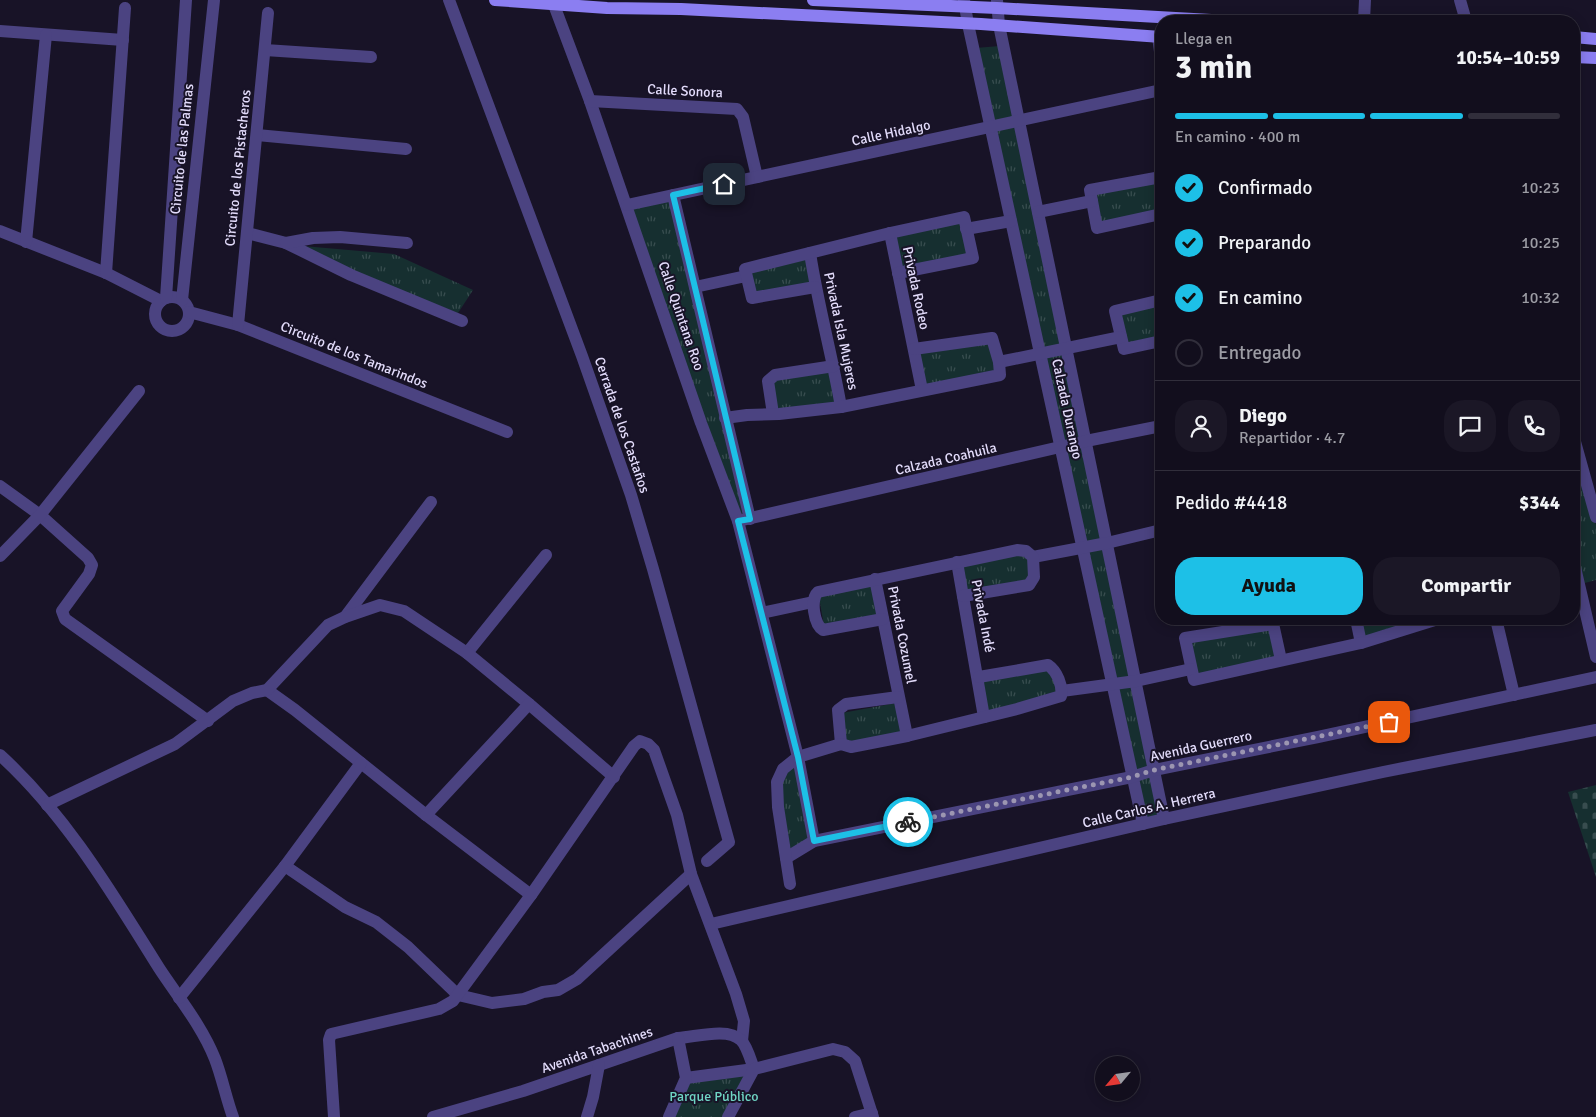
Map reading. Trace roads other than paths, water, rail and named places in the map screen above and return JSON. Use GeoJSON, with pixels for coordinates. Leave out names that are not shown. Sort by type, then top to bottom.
{"type":"FeatureCollection","features":[{"type":"Feature","properties":{"kind":"main road"},"geometry":{"type":"LineString","coordinates":[[495,0],[554,5],[608,4],[999,25],[1155,37]]}},
{"type":"Feature","properties":{"kind":"main road"},"geometry":{"type":"LineString","coordinates":[[812,0],[997,4],[1155,16]]}},
{"type":"Feature","properties":{"kind":"main road"},"geometry":{"type":"LineString","coordinates":[[1580,38],[1596,39]]}},
{"type":"Feature","properties":{"kind":"main road"},"geometry":{"type":"LineString","coordinates":[[1580,57],[1596,58]]}},
{"type":"Feature","properties":{"kind":"street","name":"Circuito de las Palmas"},"geometry":{"type":"LineString","coordinates":[[163,300],[186,0]]}},
{"type":"Feature","properties":{"kind":"street","name":"Circuito de las Palmas"},"geometry":{"type":"LineString","coordinates":[[182,300],[214,0]]}},
{"type":"Feature","properties":{"kind":"street","name":"Cerrada de los Castaños"},"geometry":{"type":"LineString","coordinates":[[448,0],[582,356],[630,495],[653,569],[729,842],[707,860]]}},
{"type":"Feature","properties":{"kind":"street"},"geometry":{"type":"LineString","coordinates":[[1364,15],[1365,0]]}},
{"type":"Feature","properties":{"kind":"street"},"geometry":{"type":"LineString","coordinates":[[1460,0],[1464,15]]}},
{"type":"Feature","properties":{"kind":"street","name":"Calzada Durango"},"geometry":{"type":"LineString","coordinates":[[964,3],[1142,824]]}},
{"type":"Feature","properties":{"kind":"street","name":"Calzada Durango"},"geometry":{"type":"LineString","coordinates":[[997,4],[999,25],[1164,819]]}},
{"type":"Feature","properties":{"kind":"street","name":"Calle Quintana Roo"},"geometry":{"type":"LineString","coordinates":[[554,5],[627,205],[701,423],[744,520]]}},
{"type":"Feature","properties":{"kind":"street"},"geometry":{"type":"LineString","coordinates":[[106,273],[125,8]]}},
{"type":"Feature","properties":{"kind":"street","name":"Circuito de los Pistacheros"},"geometry":{"type":"LineString","coordinates":[[238,325],[268,13]]}},
{"type":"Feature","properties":{"kind":"street"},"geometry":{"type":"LineString","coordinates":[[0,32],[123,40]]}},
{"type":"Feature","properties":{"kind":"street"},"geometry":{"type":"LineString","coordinates":[[26,242],[46,35]]}},
{"type":"Feature","properties":{"kind":"street"},"geometry":{"type":"LineString","coordinates":[[265,50],[371,57]]}},
{"type":"Feature","properties":{"kind":"street","name":"Calle Hidalgo"},"geometry":{"type":"LineString","coordinates":[[627,205],[1155,91]]}},
{"type":"Feature","properties":{"kind":"street","name":"Calle Sonora"},"geometry":{"type":"LineString","coordinates":[[590,101],[737,109],[743,117],[757,177]]}},
{"type":"Feature","properties":{"kind":"street"},"geometry":{"type":"LineString","coordinates":[[256,135],[406,149]]}},
{"type":"Feature","properties":{"kind":"street"},"geometry":{"type":"LineString","coordinates":[[1155,178],[1090,190],[1098,228],[1155,215]]}},
{"type":"Feature","properties":{"kind":"street","name":"Calle Quintana Roo"},"geometry":{"type":"LineString","coordinates":[[673,195],[725,418],[762,613],[798,757],[814,841]]}},
{"type":"Feature","properties":{"kind":"street"},"geometry":{"type":"LineString","coordinates":[[1038,212],[1092,201]]}},
{"type":"Feature","properties":{"kind":"street"},"geometry":{"type":"LineString","coordinates":[[815,287],[752,298],[745,269],[890,233],[964,217],[973,258],[898,273]]}},
{"type":"Feature","properties":{"kind":"street"},"geometry":{"type":"LineString","coordinates":[[966,229],[1011,221]]}},
{"type":"Feature","properties":{"kind":"street"},"geometry":{"type":"LineString","coordinates":[[0,231],[106,273],[163,300],[176,298],[182,300],[189,312],[186,323],[182,328],[176,331],[164,330],[157,323],[155,318],[157,306],[163,300]]}},
{"type":"Feature","properties":{"kind":"street"},"geometry":{"type":"LineString","coordinates":[[247,233],[286,243],[351,275],[462,320]]}},
{"type":"Feature","properties":{"kind":"street","name":"Privada Rodeo"},"geometry":{"type":"LineString","coordinates":[[890,233],[922,390]]}},
{"type":"Feature","properties":{"kind":"street"},"geometry":{"type":"LineString","coordinates":[[286,243],[340,236],[407,243]]}},
{"type":"Feature","properties":{"kind":"street","name":"Privada Isla Mujeres"},"geometry":{"type":"LineString","coordinates":[[725,418],[841,407],[834,366],[815,287],[810,253]]}},
{"type":"Feature","properties":{"kind":"street"},"geometry":{"type":"LineString","coordinates":[[695,287],[746,276]]}},
{"type":"Feature","properties":{"kind":"street"},"geometry":{"type":"LineString","coordinates":[[1155,301],[1115,311],[1124,349],[1155,342]]}},
{"type":"Feature","properties":{"kind":"street","name":"Circuito de los Tamarindos"},"geometry":{"type":"LineString","coordinates":[[189,312],[238,325],[507,432]]}},
{"type":"Feature","properties":{"kind":"street"},"geometry":{"type":"LineString","coordinates":[[841,407],[1000,375],[999,362],[1122,337]]}},
{"type":"Feature","properties":{"kind":"street","name":"Privada Rodeo"},"geometry":{"type":"LineString","coordinates":[[914,349],[992,338],[999,362]]}},
{"type":"Feature","properties":{"kind":"street"},"geometry":{"type":"LineString","coordinates":[[773,414],[769,378],[775,375],[834,366]]}},
{"type":"Feature","properties":{"kind":"street"},"geometry":{"type":"LineString","coordinates":[[0,556],[40,515],[139,391]]}},
{"type":"Feature","properties":{"kind":"street","name":"Calzada Coahuila"},"geometry":{"type":"LineString","coordinates":[[744,520],[1086,441],[1155,427]]}},
{"type":"Feature","properties":{"kind":"street"},"geometry":{"type":"LineString","coordinates":[[1580,459],[1596,516]]}},
{"type":"Feature","properties":{"kind":"street"},"geometry":{"type":"LineString","coordinates":[[0,486],[40,515],[88,558],[92,565],[89,574],[62,611],[65,619],[208,720]]}},
{"type":"Feature","properties":{"kind":"street"},"geometry":{"type":"LineString","coordinates":[[345,617],[430,502]]}},
{"type":"Feature","properties":{"kind":"street"},"geometry":{"type":"LineString","coordinates":[[1032,557],[1107,543],[1155,531]]}},
{"type":"Feature","properties":{"kind":"street"},"geometry":{"type":"LineString","coordinates":[[883,619],[823,630],[818,626],[813,602],[814,596],[818,592],[875,579],[1017,550],[1026,551],[1032,557],[1034,578],[1029,585],[963,596]]}},
{"type":"Feature","properties":{"kind":"street"},"geometry":{"type":"LineString","coordinates":[[467,653],[546,555]]}},
{"type":"Feature","properties":{"kind":"street","name":"Privada Indé"},"geometry":{"type":"LineString","coordinates":[[957,562],[979,676],[984,717]]}},
{"type":"Feature","properties":{"kind":"street","name":"Privada Cozumel"},"geometry":{"type":"LineString","coordinates":[[875,579],[907,736]]}},
{"type":"Feature","properties":{"kind":"street"},"geometry":{"type":"LineString","coordinates":[[1580,589],[1596,657]]}},
{"type":"Feature","properties":{"kind":"street"},"geometry":{"type":"LineString","coordinates":[[762,613],[813,602]]}},
{"type":"Feature","properties":{"kind":"street"},"geometry":{"type":"LineString","coordinates":[[47,805],[175,744],[233,701],[252,693],[267,690],[328,625],[380,605],[404,611],[467,653],[614,777]]}},
{"type":"Feature","properties":{"kind":"street"},"geometry":{"type":"LineString","coordinates":[[1252,625],[1186,638],[1194,680],[1361,643],[1419,625]]}},
{"type":"Feature","properties":{"kind":"street"},"geometry":{"type":"LineString","coordinates":[[1273,625],[1281,660]]}},
{"type":"Feature","properties":{"kind":"street"},"geometry":{"type":"LineString","coordinates":[[1357,625],[1361,643]]}},
{"type":"Feature","properties":{"kind":"street"},"geometry":{"type":"LineString","coordinates":[[1497,625],[1514,695]]}},
{"type":"Feature","properties":{"kind":"street"},"geometry":{"type":"LineString","coordinates":[[790,884],[778,807],[777,782],[783,769],[798,757],[840,744],[851,747],[907,736],[1060,698],[1062,691],[1056,672],[1048,665],[979,676]]}},
{"type":"Feature","properties":{"kind":"street"},"geometry":{"type":"LineString","coordinates":[[1062,691],[1112,686],[1191,670]]}},
{"type":"Feature","properties":{"kind":"street","name":"Avenida Guerrero"},"geometry":{"type":"LineString","coordinates":[[786,858],[814,841],[1132,777],[1154,770],[1514,695],[1596,676]]}},
{"type":"Feature","properties":{"kind":"street"},"geometry":{"type":"LineString","coordinates":[[267,690],[531,895]]}},
{"type":"Feature","properties":{"kind":"street","name":"Privada Cozumel"},"geometry":{"type":"LineString","coordinates":[[840,744],[839,708],[846,704],[898,697]]}},
{"type":"Feature","properties":{"kind":"street"},"geometry":{"type":"LineString","coordinates":[[426,815],[529,704]]}},
{"type":"Feature","properties":{"kind":"street","name":"Calle Carlos A. Herrera"},"geometry":{"type":"LineString","coordinates":[[711,924],[1164,819],[1383,772],[1596,730]]}},
{"type":"Feature","properties":{"kind":"street"},"geometry":{"type":"LineString","coordinates":[[334,1117],[329,1040],[331,1034],[448,1006],[531,895],[634,746],[640,741],[648,744],[654,750],[677,815],[691,874],[736,994],[744,1021],[742,1041],[754,1069]]}},
{"type":"Feature","properties":{"kind":"street"},"geometry":{"type":"LineString","coordinates":[[0,755],[19,772],[81,848],[202,1033],[215,1059],[233,1117]]}},
{"type":"Feature","properties":{"kind":"street"},"geometry":{"type":"LineString","coordinates":[[179,998],[285,866],[361,763]]}},
{"type":"Feature","properties":{"kind":"street"},"geometry":{"type":"LineString","coordinates":[[285,866],[345,907],[376,922],[408,947],[458,995],[492,1003],[524,999],[542,992],[558,990],[577,978],[691,874]]}},
{"type":"Feature","properties":{"kind":"street","name":"Avenida Tabachines"},"geometry":{"type":"LineString","coordinates":[[433,1117],[523,1091],[678,1038],[725,1033],[733,1035],[742,1041]]}},
{"type":"Feature","properties":{"kind":"street"},"geometry":{"type":"LineString","coordinates":[[669,1117],[686,1078],[678,1038]]}},
{"type":"Feature","properties":{"kind":"street"},"geometry":{"type":"LineString","coordinates":[[686,1078],[754,1069],[833,1049],[845,1052],[855,1061],[872,1115],[855,1117]]}},
{"type":"Feature","properties":{"kind":"street"},"geometry":{"type":"LineString","coordinates":[[587,1117],[599,1065]]}},
{"type":"Feature","properties":{"kind":"street"},"geometry":{"type":"LineString","coordinates":[[728,1117],[754,1069]]}},
{"type":"Feature","properties":{"kind":"park label","name":"Parque Público"},"geometry":{"type":"Point","coordinates":[714,1096]}}]}
